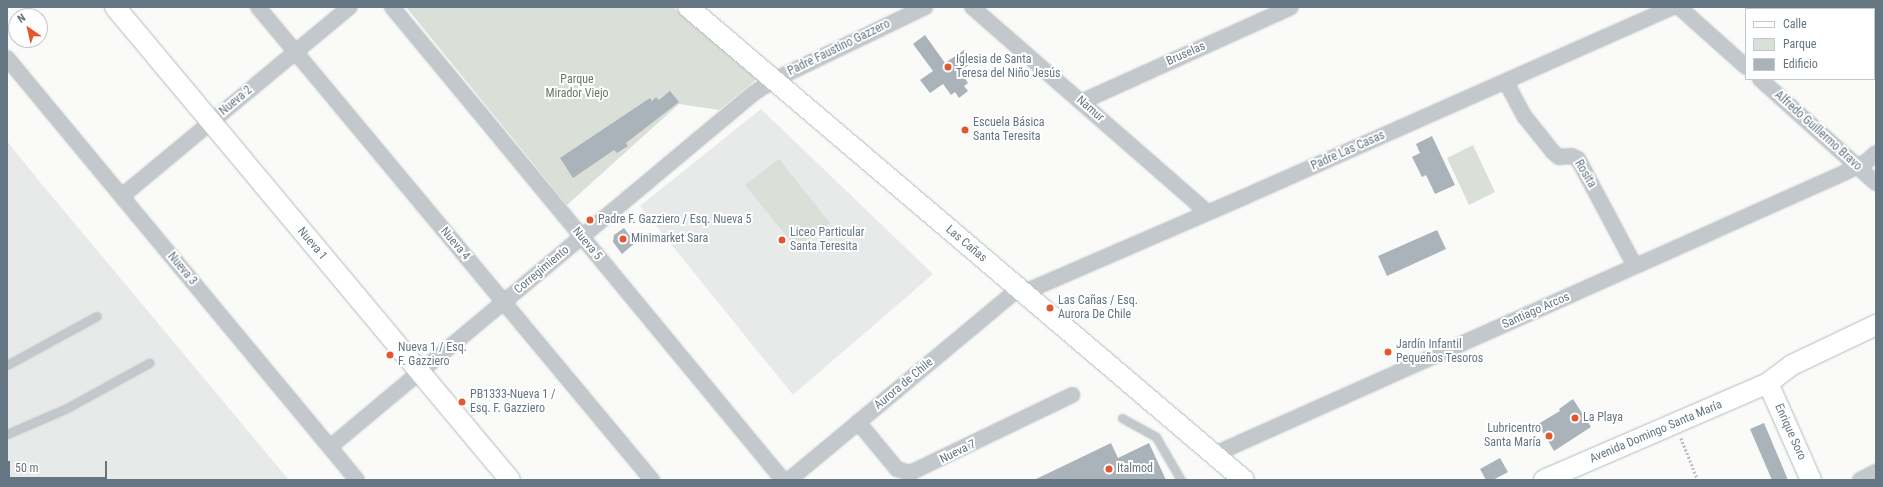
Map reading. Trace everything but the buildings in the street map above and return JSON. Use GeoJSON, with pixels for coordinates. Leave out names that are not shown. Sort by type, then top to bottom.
{"type":"FeatureCollection","features":[{"type":"Feature","properties":{"kind":"street","name":"Nueva 1"},"geometry":{"type":"LineString","coordinates":[[115,7],[510,480]]}},
{"type":"Feature","properties":{"kind":"street","name":"Nueva 4"},"geometry":{"type":"LineString","coordinates":[[258,7],[652,480]]}},
{"type":"Feature","properties":{"kind":"street","name":"Nueva 2"},"geometry":{"type":"LineString","coordinates":[[122,196],[350,7]]}},
{"type":"Feature","properties":{"kind":"street","name":"Nueva 5"},"geometry":{"type":"LineString","coordinates":[[392,7],[783,480]]}},
{"type":"Feature","properties":{"kind":"street","name":"Las Cañas"},"geometry":{"type":"LineString","coordinates":[[688,7],[1244,480]]}},
{"type":"Feature","properties":{"kind":"street","name":"Padre Faustino Gazzero"},"geometry":{"type":"LineString","coordinates":[[774,80],[907,11],[925,7]]}},
{"type":"Feature","properties":{"kind":"street","name":"Namur"},"geometry":{"type":"LineString","coordinates":[[972,7],[1207,212]]}},
{"type":"Feature","properties":{"kind":"street","name":"Bruselas"},"geometry":{"type":"LineString","coordinates":[[1081,102],[1291,7]]}},
{"type":"Feature","properties":{"kind":"street","name":"Padre Las Casas"},"geometry":{"type":"LineString","coordinates":[[1022,291],[1506,82],[1672,7]]}},
{"type":"Feature","properties":{"kind":"street"},"geometry":{"type":"LineString","coordinates":[[1679,7],[1745,66]]}},
{"type":"Feature","properties":{"kind":"street","name":"Nueva 3"},"geometry":{"type":"LineString","coordinates":[[7,58],[357,480]]}},
{"type":"Feature","properties":{"kind":"street","name":"Corregimiento"},"geometry":{"type":"LineString","coordinates":[[330,447],[754,93],[774,80]]}},
{"type":"Feature","properties":{"kind":"street","name":"Alfredo Guillermo Bravo"},"geometry":{"type":"LineString","coordinates":[[1761,80],[1876,182]]}},
{"type":"Feature","properties":{"kind":"street","name":"Rosita"},"geometry":{"type":"LineString","coordinates":[[1506,82],[1525,117],[1553,152],[1559,157],[1572,156],[1578,159],[1635,266]]}},
{"type":"Feature","properties":{"kind":"street","name":"Santiago Arcos"},"geometry":{"type":"LineString","coordinates":[[1215,454],[1858,166],[1876,153]]}},
{"type":"Feature","properties":{"kind":"street","name":"Aurora de Chile"},"geometry":{"type":"LineString","coordinates":[[789,480],[1012,294],[1022,291]]}},
{"type":"Feature","properties":{"kind":"street","name":"Avenida Domingo Santa María"},"geometry":{"type":"LineString","coordinates":[[1544,480],[1768,383],[1792,365],[1876,325]]}},
{"type":"Feature","properties":{"kind":"street","name":"Avenida Domingo Santa María"},"geometry":{"type":"LineString","coordinates":[[1768,383],[1793,379],[1876,339]]}},
{"type":"Feature","properties":{"kind":"street","name":"Enrique Soro"},"geometry":{"type":"LineString","coordinates":[[1768,383],[1811,480]]}},
{"type":"Feature","properties":{"kind":"street","name":"Nueva 7"},"geometry":{"type":"LineString","coordinates":[[858,422],[897,469],[910,473],[1072,395]]}},
{"type":"Feature","properties":{"kind":"street"},"geometry":{"type":"LineString","coordinates":[[1860,480],[1876,472]]}},
{"type":"Feature","properties":{"kind":"lane"},"geometry":{"type":"LineString","coordinates":[[7,365],[97,316]]}},
{"type":"Feature","properties":{"kind":"lane"},"geometry":{"type":"LineString","coordinates":[[7,434],[67,408],[149,363]]}},
{"type":"Feature","properties":{"kind":"lane"},"geometry":{"type":"LineString","coordinates":[[1122,418],[1156,437],[1181,480]]}},
{"type":"Feature","properties":{"kind":"path"},"geometry":{"type":"LineString","coordinates":[[1676,423],[1698,480]]}},
{"type":"Feature","properties":{"kind":"shaded area","name":"Liceo Particular Santa Teresita"},"geometry":{"type":"Polygon","coordinates":[[[761,109],[933,274],[793,395],[640,206],[761,109]]]}},
{"type":"Feature","properties":{"kind":"shaded area"},"geometry":{"type":"Polygon","coordinates":[[[7,141],[39,181],[289,480],[7,480],[7,141]]]}},
{"type":"Feature","properties":{"kind":"green space","name":"Parque Mirador Viejo"},"geometry":{"type":"Polygon","coordinates":[[[406,7],[673,7],[758,78],[719,110],[679,104],[567,205],[406,7]]]}},
{"type":"Feature","properties":{"kind":"green space"},"geometry":{"type":"Polygon","coordinates":[[[1473,145],[1495,192],[1469,205],[1447,158],[1473,145]]]}},
{"type":"Feature","properties":{"kind":"green space"},"geometry":{"type":"Polygon","coordinates":[[[779,159],[830,223],[797,249],[745,185],[779,159]]]}},
{"type":"Feature","properties":{"kind":"place","name":"Iglesia de Santa Teresa del Niño Jesús"},"geometry":{"type":"Point","coordinates":[948,67]}},
{"type":"Feature","properties":{"kind":"place","name":"Escuela Básica Santa Teresita"},"geometry":{"type":"Point","coordinates":[965,130]}},
{"type":"Feature","properties":{"kind":"place","name":"Padre F. Gazziero / Esq. Nueva 5"},"geometry":{"type":"Point","coordinates":[590,220]}},
{"type":"Feature","properties":{"kind":"place","name":"Minimarket Sara"},"geometry":{"type":"Point","coordinates":[623,239]}},
{"type":"Feature","properties":{"kind":"place","name":"Liceo Particular Santa Teresita"},"geometry":{"type":"Point","coordinates":[782,240]}},
{"type":"Feature","properties":{"kind":"place","name":"Las Cañas / Esq. Aurora De Chile"},"geometry":{"type":"Point","coordinates":[1050,308]}},
{"type":"Feature","properties":{"kind":"place","name":"Jardín Infantil Pequeños Tesoros"},"geometry":{"type":"Point","coordinates":[1388,352]}},
{"type":"Feature","properties":{"kind":"place","name":"Nueva 1 / Esq. F. Gazziero"},"geometry":{"type":"Point","coordinates":[390,355]}},
{"type":"Feature","properties":{"kind":"place","name":"PB1333-Nueva 1 / Esq. F. Gazziero"},"geometry":{"type":"Point","coordinates":[462,402]}},
{"type":"Feature","properties":{"kind":"place","name":"La Playa"},"geometry":{"type":"Point","coordinates":[1575,418]}},
{"type":"Feature","properties":{"kind":"place","name":"Lubricentro Santa María"},"geometry":{"type":"Point","coordinates":[1549,436]}},
{"type":"Feature","properties":{"kind":"place","name":"Italmod"},"geometry":{"type":"Point","coordinates":[1109,469]}}]}
